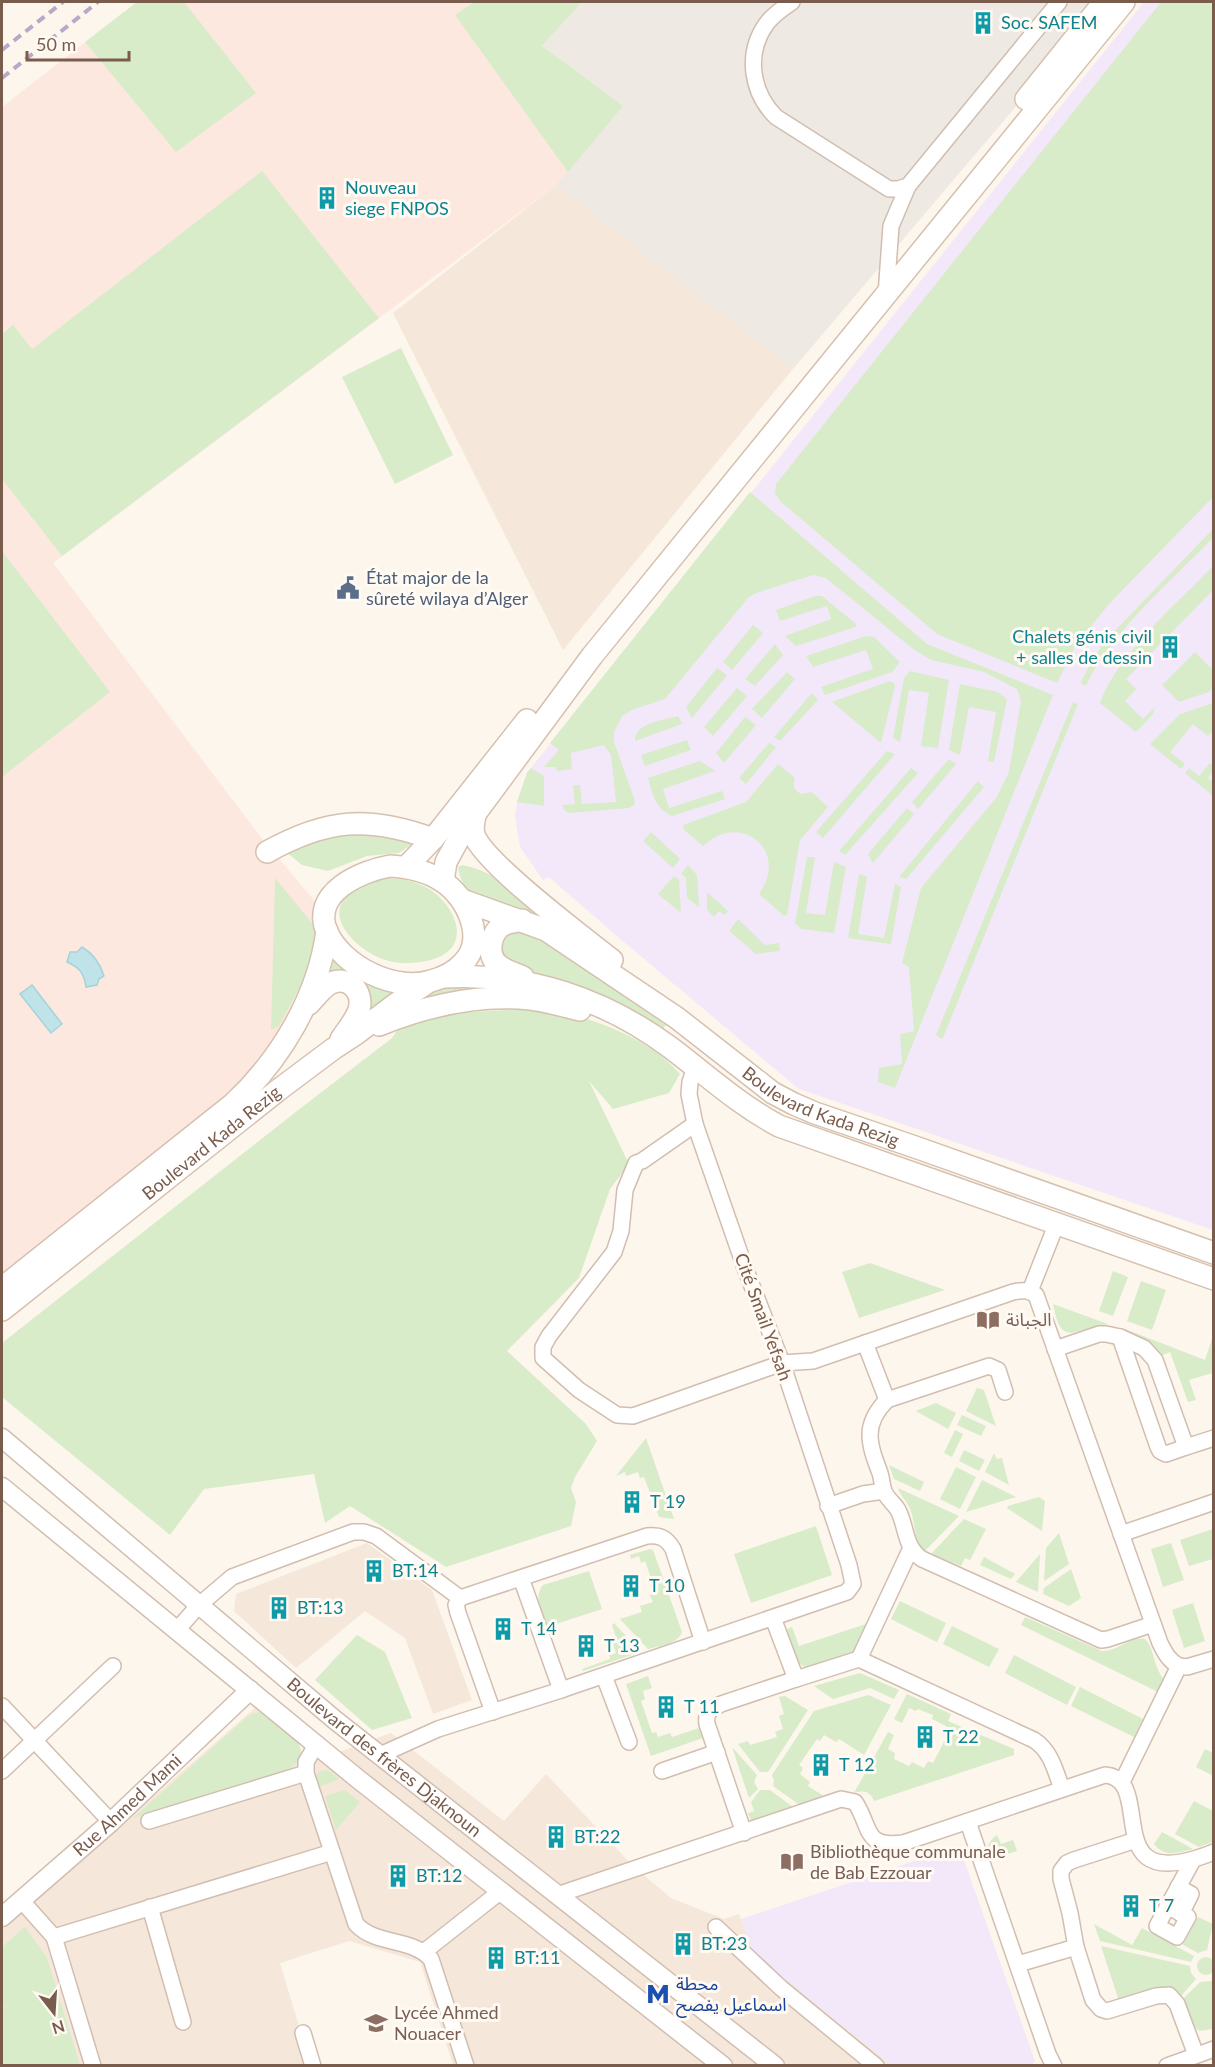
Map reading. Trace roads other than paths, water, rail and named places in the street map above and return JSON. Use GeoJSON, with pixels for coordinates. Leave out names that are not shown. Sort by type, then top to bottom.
{"type":"FeatureCollection","features":[{"type":"Feature","properties":{"kind":"main road"},"geometry":{"type":"LineString","coordinates":[[443,881],[446,862],[454,844],[588,652],[1104,2]]}},
{"type":"Feature","properties":{"kind":"main road"},"geometry":{"type":"LineString","coordinates":[[406,867],[433,839],[886,295],[1124,2]]}},
{"type":"Feature","properties":{"kind":"main road"},"geometry":{"type":"LineString","coordinates":[[476,812],[473,824],[474,835],[489,856],[677,1018]]}},
{"type":"Feature","properties":{"kind":"main road"},"geometry":{"type":"LineString","coordinates":[[267,852],[295,837],[334,825],[385,825],[433,839]]}},
{"type":"Feature","properties":{"kind":"main road","name":"Boulevard Kada Rezig"},"geometry":{"type":"LineString","coordinates":[[2,1288],[240,1098],[267,1069],[303,1011],[321,963],[327,931],[325,915],[328,903],[338,889],[372,869],[390,866],[406,867],[443,881],[462,900],[472,922],[473,936],[471,949],[464,963],[436,979],[333,1049],[2,1310]]}},
{"type":"Feature","properties":{"kind":"main road","name":"Boulevard Kada Rezig"},"geometry":{"type":"LineString","coordinates":[[462,900],[546,930],[677,1018],[773,1093],[794,1104],[1214,1253]]}},
{"type":"Feature","properties":{"kind":"main road"},"geometry":{"type":"LineString","coordinates":[[522,920],[504,924],[498,929],[492,942],[493,959],[498,965],[543,985],[594,1003],[624,1020]]}},
{"type":"Feature","properties":{"kind":"main road"},"geometry":{"type":"LineString","coordinates":[[327,931],[346,956],[363,970],[402,982],[483,977],[543,985]]}},
{"type":"Feature","properties":{"kind":"main road"},"geometry":{"type":"LineString","coordinates":[[303,1011],[327,985],[337,981],[350,982],[358,990],[360,1000],[358,1011],[333,1049]]}},
{"type":"Feature","properties":{"kind":"main road"},"geometry":{"type":"LineString","coordinates":[[356,1034],[412,1013],[460,1002],[486,999],[530,999],[624,1020]]}},
{"type":"Feature","properties":{"kind":"main road","name":"Boulevard Kada Rezig"},"geometry":{"type":"LineString","coordinates":[[624,1020],[644,1030],[670,1048],[752,1112],[779,1126],[1055,1221],[1214,1279]]}},
{"type":"Feature","properties":{"kind":"street"},"geometry":{"type":"LineString","coordinates":[[792,2],[768,21],[758,38],[753,54],[758,93],[766,107],[776,117],[889,189],[908,186]]}},
{"type":"Feature","properties":{"kind":"street"},"geometry":{"type":"LineString","coordinates":[[886,295],[891,226],[908,186],[1059,2]]}},
{"type":"Feature","properties":{"kind":"street","name":"Cité Smail Yefsah"},"geometry":{"type":"LineString","coordinates":[[695,1068],[689,1094],[695,1124],[745,1268],[782,1363],[849,1565],[853,1584],[847,1592],[773,1618]]}},
{"type":"Feature","properties":{"kind":"street"},"geometry":{"type":"LineString","coordinates":[[695,1124],[636,1163],[625,1190],[621,1232],[614,1252],[549,1336],[543,1347],[543,1358],[579,1390],[617,1415],[633,1416],[782,1363],[813,1361],[1013,1292],[1030,1291],[1036,1295],[1153,1624],[1167,1656],[1172,1663],[1187,1667],[1214,1659]]}},
{"type":"Feature","properties":{"kind":"street"},"geometry":{"type":"LineString","coordinates":[[1030,1291],[1053,1233],[1055,1221]]}},
{"type":"Feature","properties":{"kind":"street"},"geometry":{"type":"LineString","coordinates":[[1055,1349],[1099,1335],[1120,1336],[1144,1348],[1155,1360],[1186,1447]]}},
{"type":"Feature","properties":{"kind":"street"},"geometry":{"type":"LineString","coordinates":[[1120,1336],[1160,1451],[1166,1454],[1214,1438]]}},
{"type":"Feature","properties":{"kind":"street"},"geometry":{"type":"LineString","coordinates":[[865,1343],[887,1400]]}},
{"type":"Feature","properties":{"kind":"street"},"geometry":{"type":"LineString","coordinates":[[1005,1392],[998,1370],[989,1366],[887,1400],[879,1409],[873,1420],[869,1438],[884,1491],[898,1511],[911,1548],[922,1559],[1101,1640],[1153,1624]]}},
{"type":"Feature","properties":{"kind":"street","name":"Boulevard des frères Djaknoun"},"geometry":{"type":"LineString","coordinates":[[2,1438],[335,1720],[775,2066]]}},
{"type":"Feature","properties":{"kind":"street","name":"Boulevard des frères Djaknoun"},"geometry":{"type":"LineString","coordinates":[[2,1489],[316,1745],[723,2066]]}},
{"type":"Feature","properties":{"kind":"street"},"geometry":{"type":"LineString","coordinates":[[828,1506],[863,1494],[884,1491]]}},
{"type":"Feature","properties":{"kind":"street"},"geometry":{"type":"LineString","coordinates":[[1121,1534],[1214,1502]]}},
{"type":"Feature","properties":{"kind":"street"},"geometry":{"type":"LineString","coordinates":[[177,1630],[198,1606],[232,1577],[353,1532],[364,1532],[376,1536],[460,1598]]}},
{"type":"Feature","properties":{"kind":"street"},"geometry":{"type":"LineString","coordinates":[[493,1712],[458,1613],[456,1605],[460,1598],[646,1536],[658,1535],[668,1540],[673,1549],[703,1642]]}},
{"type":"Feature","properties":{"kind":"street"},"geometry":{"type":"LineString","coordinates":[[860,1659],[911,1548]]}},
{"type":"Feature","properties":{"kind":"street"},"geometry":{"type":"LineString","coordinates":[[521,1578],[561,1690]]}},
{"type":"Feature","properties":{"kind":"street"},"geometry":{"type":"LineString","coordinates":[[380,1755],[429,1732],[604,1676],[773,1618],[796,1679]]}},
{"type":"Feature","properties":{"kind":"street"},"geometry":{"type":"LineString","coordinates":[[744,1833],[706,1719],[710,1709],[860,1659],[1034,1740],[1043,1746],[1051,1759],[1062,1789]]}},
{"type":"Feature","properties":{"kind":"street"},"geometry":{"type":"LineString","coordinates":[[2,1771],[114,1666]]}},
{"type":"Feature","properties":{"kind":"street"},"geometry":{"type":"LineString","coordinates":[[1122,1782],[1179,1666]]}},
{"type":"Feature","properties":{"kind":"street"},"geometry":{"type":"LineString","coordinates":[[604,1676],[629,1742]]}},
{"type":"Feature","properties":{"kind":"street","name":"Rue Ahmed Mami"},"geometry":{"type":"LineString","coordinates":[[2,1917],[111,1822],[250,1690]]}},
{"type":"Feature","properties":{"kind":"street"},"geometry":{"type":"LineString","coordinates":[[2,1706],[111,1822]]}},
{"type":"Feature","properties":{"kind":"street"},"geometry":{"type":"LineString","coordinates":[[335,1720],[306,1762],[306,1773],[356,1924],[370,1936],[424,1952],[431,1959],[466,2066]]}},
{"type":"Feature","properties":{"kind":"street"},"geometry":{"type":"LineString","coordinates":[[662,1771],[717,1752]]}},
{"type":"Feature","properties":{"kind":"street"},"geometry":{"type":"LineString","coordinates":[[149,1821],[306,1773]]}},
{"type":"Feature","properties":{"kind":"street"},"geometry":{"type":"LineString","coordinates":[[557,1895],[841,1799],[855,1802],[872,1836],[876,1841],[888,1845],[903,1843],[1105,1775],[1114,1776],[1122,1782],[1136,1840],[1142,1853],[1158,1863],[1168,1865],[1193,1860],[1214,1852]]}},
{"type":"Feature","properties":{"kind":"street"},"geometry":{"type":"LineString","coordinates":[[968,1822],[1054,2066]]}},
{"type":"Feature","properties":{"kind":"street"},"geometry":{"type":"LineString","coordinates":[[1136,1840],[1074,1860],[1067,1863],[1061,1871],[1060,1879],[1072,1921],[1076,1947],[1093,2000],[1101,2009],[1107,2011],[1156,1996],[1169,1995],[1177,2004],[1196,2055]]}},
{"type":"Feature","properties":{"kind":"street"},"geometry":{"type":"LineString","coordinates":[[54,1937],[332,1852]]}},
{"type":"Feature","properties":{"kind":"street"},"geometry":{"type":"LineString","coordinates":[[1173,1897],[1181,1914],[1188,1917],[1177,1937],[1156,1926],[1193,1860]]}},
{"type":"Feature","properties":{"kind":"street"},"geometry":{"type":"LineString","coordinates":[[424,1952],[501,1891]]}},
{"type":"Feature","properties":{"kind":"street"},"geometry":{"type":"LineString","coordinates":[[1173,1897],[1191,1894],[1181,1914]]}},
{"type":"Feature","properties":{"kind":"street"},"geometry":{"type":"LineString","coordinates":[[21,1900],[54,1937],[93,2066]]}},
{"type":"Feature","properties":{"kind":"street"},"geometry":{"type":"LineString","coordinates":[[150,1908],[183,2022]]}},
{"type":"Feature","properties":{"kind":"street"},"geometry":{"type":"LineString","coordinates":[[716,1928],[781,1988],[876,2066]]}},
{"type":"Feature","properties":{"kind":"street"},"geometry":{"type":"LineString","coordinates":[[1018,1965],[1076,1947]]}},
{"type":"Feature","properties":{"kind":"street"},"geometry":{"type":"LineString","coordinates":[[303,2033],[313,2066]]}},
{"type":"Feature","properties":{"kind":"street"},"geometry":{"type":"LineString","coordinates":[[1167,2066],[1214,2049]]}},
{"type":"Feature","properties":{"kind":"water"},"geometry":{"type":"Polygon","coordinates":[[[82,947],[93,956],[104,976],[99,979],[97,985],[86,987],[80,971],[67,962],[70,952],[77,952],[82,947]]]}},
{"type":"Feature","properties":{"kind":"water"},"geometry":{"type":"Polygon","coordinates":[[[32,985],[62,1024],[51,1033],[20,994],[32,985]]]}},
{"type":"Feature","properties":{"kind":"railway"},"geometry":{"type":"LineString","coordinates":[[2,50],[63,2]]}},
{"type":"Feature","properties":{"kind":"railway"},"geometry":{"type":"LineString","coordinates":[[2,78],[98,2]]}},
{"type":"Feature","properties":{"kind":"place","name":"Soc. SAFEM"},"geometry":{"type":"Point","coordinates":[983,23]}},
{"type":"Feature","properties":{"kind":"place","name":"Nouveau siege FNPOS"},"geometry":{"type":"Point","coordinates":[327,198]}},
{"type":"Feature","properties":{"kind":"place","name":"État major de la sûreté wilaya d’Alger"},"geometry":{"type":"Point","coordinates":[348,588]}},
{"type":"Feature","properties":{"kind":"place","name":"Chalets génis civil + salles de dessin"},"geometry":{"type":"Point","coordinates":[1170,647]}},
{"type":"Feature","properties":{"kind":"place","name":"الجبانة"},"geometry":{"type":"Point","coordinates":[988,1320]}},
{"type":"Feature","properties":{"kind":"place","name":"T 19"},"geometry":{"type":"Point","coordinates":[632,1502]}},
{"type":"Feature","properties":{"kind":"place","name":"BT:14"},"geometry":{"type":"Point","coordinates":[374,1571]}},
{"type":"Feature","properties":{"kind":"place","name":"T 10"},"geometry":{"type":"Point","coordinates":[631,1586]}},
{"type":"Feature","properties":{"kind":"place","name":"BT:13"},"geometry":{"type":"Point","coordinates":[279,1608]}},
{"type":"Feature","properties":{"kind":"place","name":"T 14"},"geometry":{"type":"Point","coordinates":[503,1629]}},
{"type":"Feature","properties":{"kind":"place","name":"T 13"},"geometry":{"type":"Point","coordinates":[586,1646]}},
{"type":"Feature","properties":{"kind":"place","name":"T 11"},"geometry":{"type":"Point","coordinates":[666,1707]}},
{"type":"Feature","properties":{"kind":"place","name":"T 22"},"geometry":{"type":"Point","coordinates":[925,1737]}},
{"type":"Feature","properties":{"kind":"place","name":"T 12"},"geometry":{"type":"Point","coordinates":[821,1765]}},
{"type":"Feature","properties":{"kind":"place","name":"BT:22"},"geometry":{"type":"Point","coordinates":[556,1837]}},
{"type":"Feature","properties":{"kind":"place","name":"Bibliothèque communale de Bab Ezzouar"},"geometry":{"type":"Point","coordinates":[792,1862]}},
{"type":"Feature","properties":{"kind":"place","name":"BT:12"},"geometry":{"type":"Point","coordinates":[398,1876]}},
{"type":"Feature","properties":{"kind":"place","name":"T 7"},"geometry":{"type":"Point","coordinates":[1131,1906]}},
{"type":"Feature","properties":{"kind":"place","name":"BT:23"},"geometry":{"type":"Point","coordinates":[683,1944]}},
{"type":"Feature","properties":{"kind":"place","name":"BT:11"},"geometry":{"type":"Point","coordinates":[496,1958]}},
{"type":"Feature","properties":{"kind":"place","name":"محطة اسماعيل يفصح"},"geometry":{"type":"Point","coordinates":[658,1994]}},
{"type":"Feature","properties":{"kind":"place","name":"Lycée Ahmed Nouacer"},"geometry":{"type":"Point","coordinates":[376,2023]}}]}
